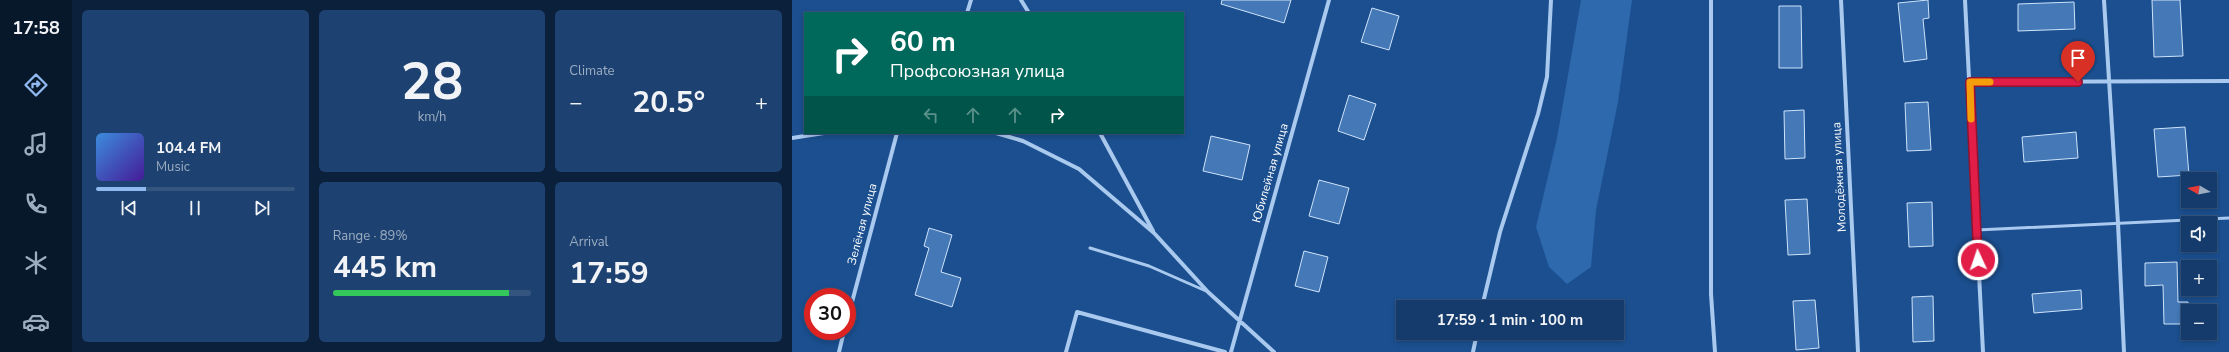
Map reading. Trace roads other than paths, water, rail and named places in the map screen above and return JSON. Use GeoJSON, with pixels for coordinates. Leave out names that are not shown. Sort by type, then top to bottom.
{"type":"FeatureCollection","features":[{"type":"Feature","properties":{"kind":"street"},"geometry":{"type":"LineString","coordinates":[[967,12],[971,0]]}},
{"type":"Feature","properties":{"kind":"street"},"geometry":{"type":"LineString","coordinates":[[1021,0],[1028,12]]}},
{"type":"Feature","properties":{"kind":"street","name":"Юбилейная улица"},"geometry":{"type":"LineString","coordinates":[[1231,352],[1329,0]]}},
{"type":"Feature","properties":{"kind":"street"},"geometry":{"type":"LineString","coordinates":[[1484,300],[1500,232],[1538,114],[1547,77],[1550,0]]}},
{"type":"Feature","properties":{"kind":"street"},"geometry":{"type":"LineString","coordinates":[[1711,0],[1711,294],[1715,352]]}},
{"type":"Feature","properties":{"kind":"street","name":"Молодёжная улица"},"geometry":{"type":"LineString","coordinates":[[1841,0],[1858,352]]}},
{"type":"Feature","properties":{"kind":"street"},"geometry":{"type":"LineString","coordinates":[[1966,0],[1983,352]]}},
{"type":"Feature","properties":{"kind":"street"},"geometry":{"type":"LineString","coordinates":[[2104,0],[2118,224],[2124,352]]}},
{"type":"Feature","properties":{"kind":"street"},"geometry":{"type":"LineString","coordinates":[[1970,82],[2229,81]]}},
{"type":"Feature","properties":{"kind":"street"},"geometry":{"type":"LineString","coordinates":[[792,138],[818,134]]}},
{"type":"Feature","properties":{"kind":"street","name":"Зелёная улица"},"geometry":{"type":"LineString","coordinates":[[856,288],[897,134]]}},
{"type":"Feature","properties":{"kind":"street"},"geometry":{"type":"LineString","coordinates":[[999,134],[1023,141],[1080,169],[1154,233],[1208,292],[1274,352]]}},
{"type":"Feature","properties":{"kind":"street"},"geometry":{"type":"LineString","coordinates":[[1101,134],[1154,233]]}},
{"type":"Feature","properties":{"kind":"street"},"geometry":{"type":"LineString","coordinates":[[1066,352],[1077,312],[1225,352]]}},
{"type":"Feature","properties":{"kind":"street"},"geometry":{"type":"LineString","coordinates":[[839,352],[842,340]]}},
{"type":"Feature","properties":{"kind":"street"},"geometry":{"type":"LineString","coordinates":[[1473,352],[1476,340]]}},
{"type":"Feature","properties":{"kind":"lane"},"geometry":{"type":"LineString","coordinates":[[1977,230],[2229,218]]}},
{"type":"Feature","properties":{"kind":"lane"},"geometry":{"type":"LineString","coordinates":[[1090,248],[1149,266],[1208,292]]}}]}
